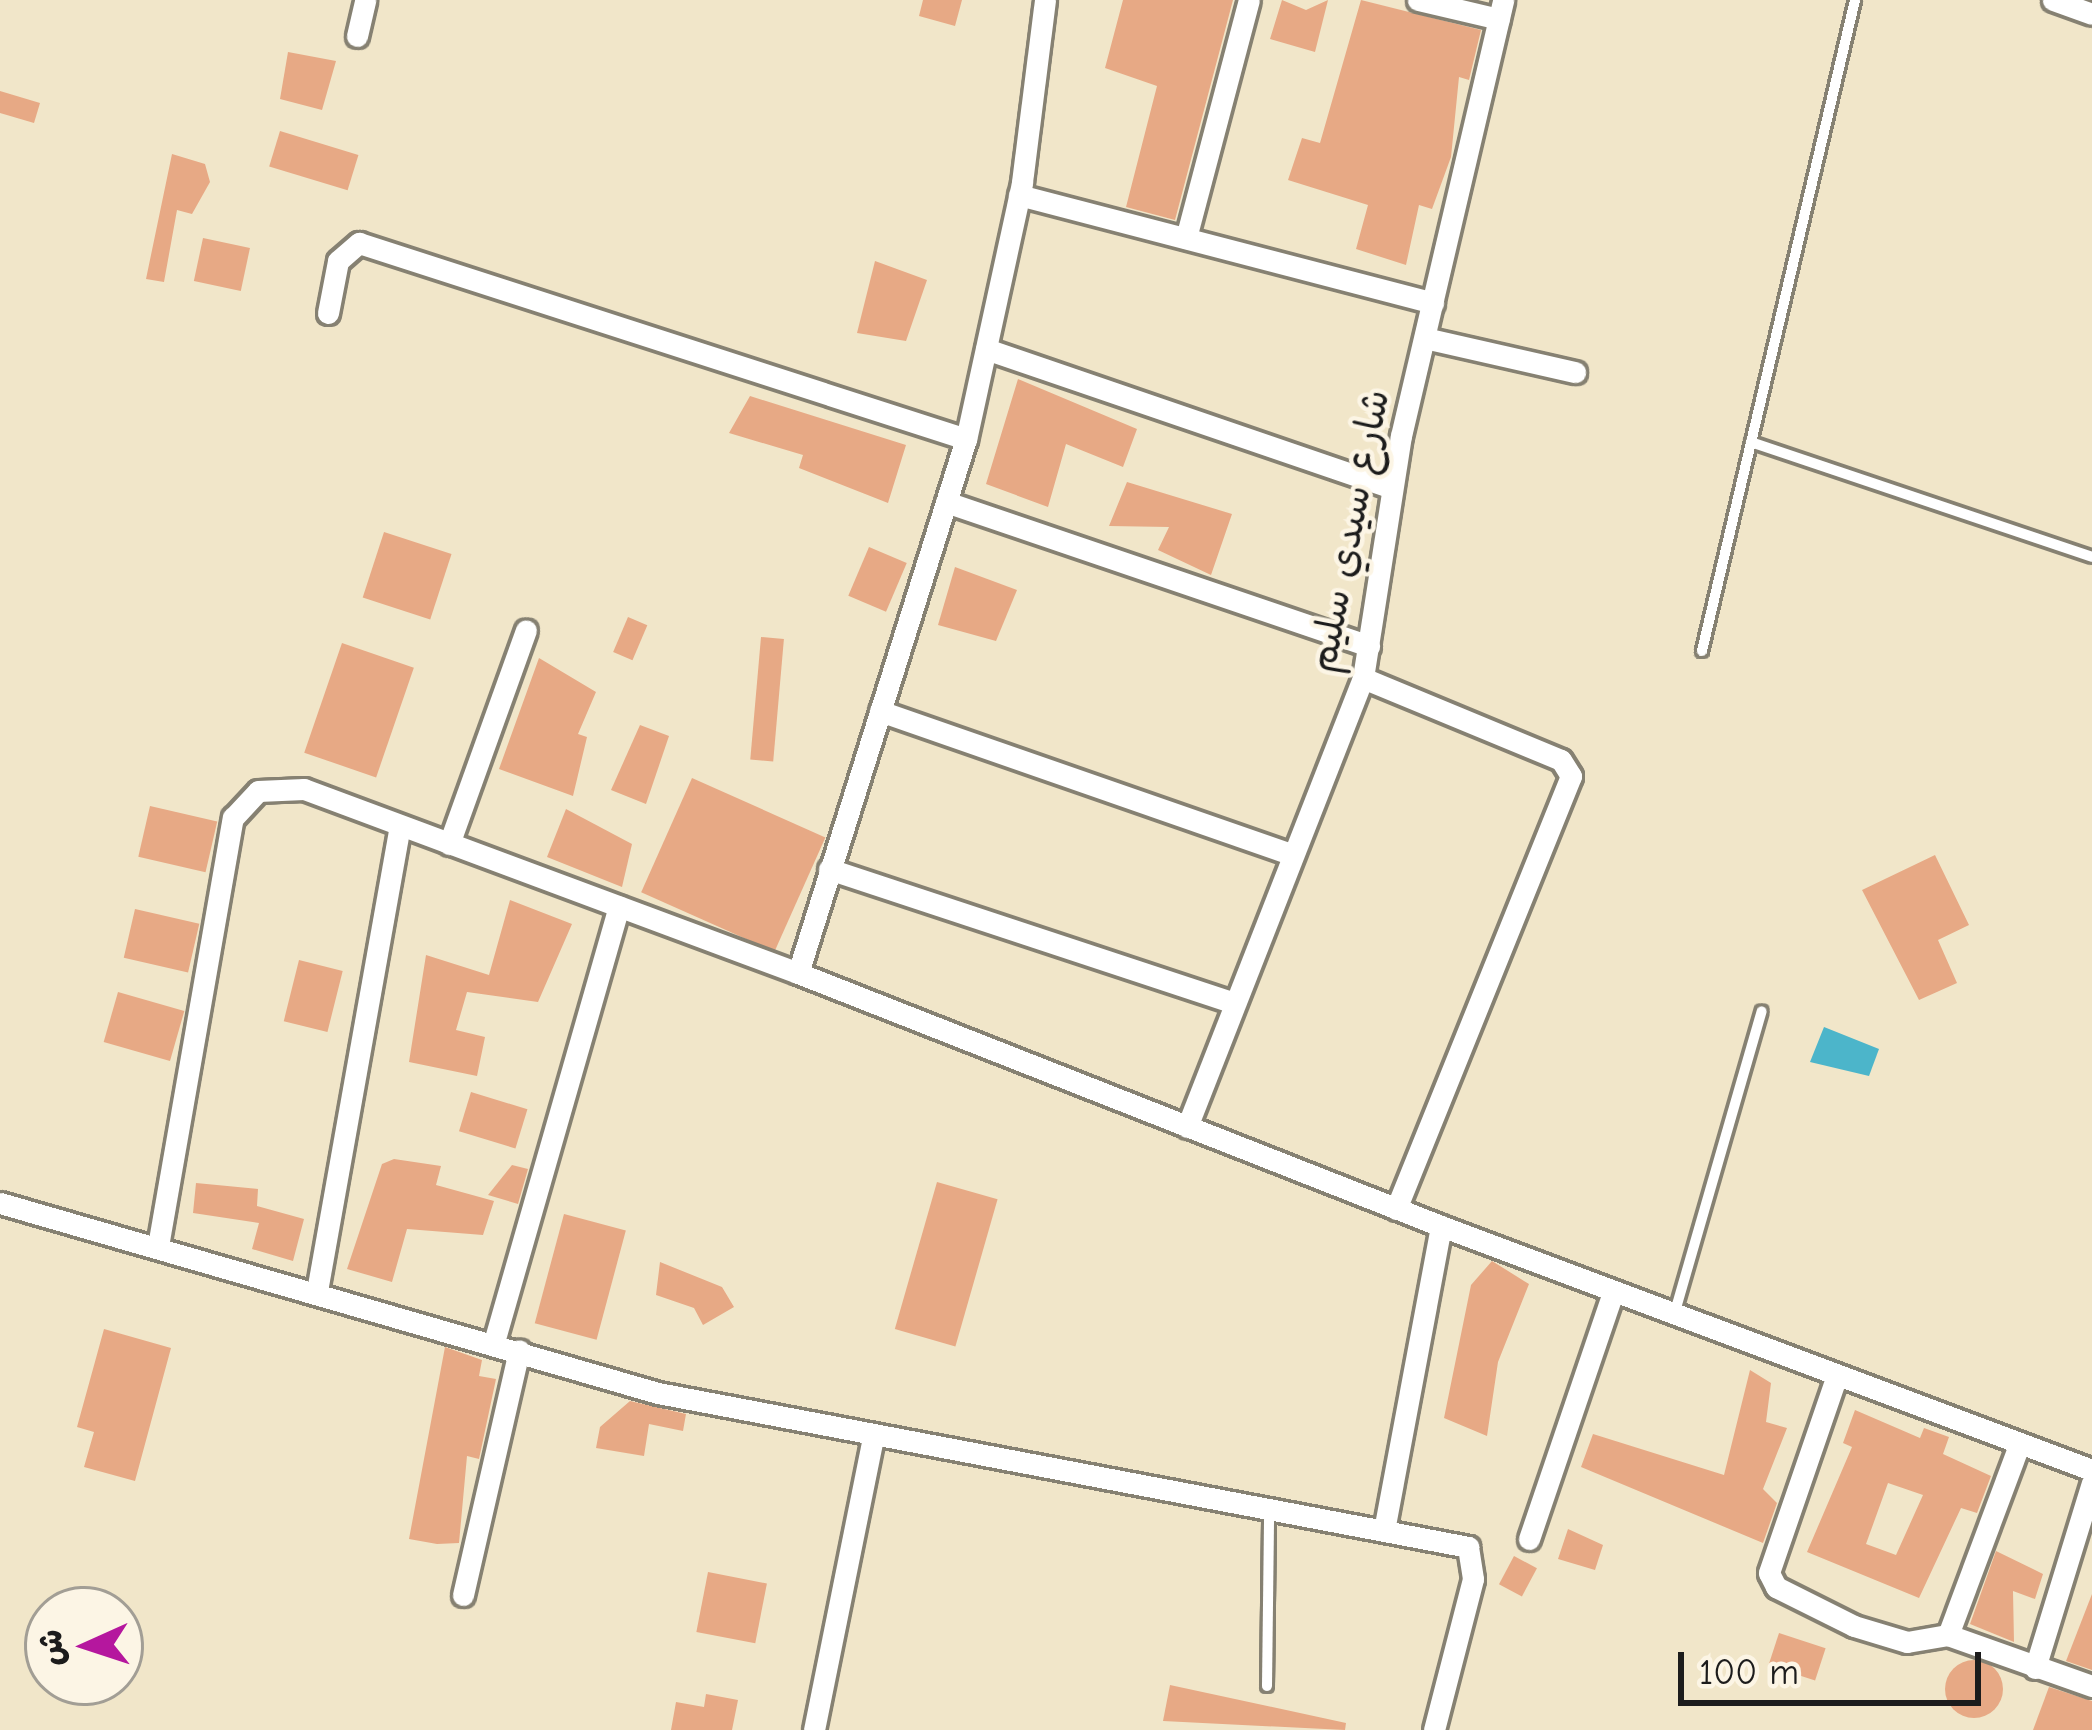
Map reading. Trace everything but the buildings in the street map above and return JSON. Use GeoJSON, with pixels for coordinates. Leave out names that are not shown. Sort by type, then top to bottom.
{"type":"FeatureCollection","features":[{"type":"Feature","properties":{"kind":"street"},"geometry":{"type":"LineString","coordinates":[[357,36],[365,0]]}},
{"type":"Feature","properties":{"kind":"street"},"geometry":{"type":"LineString","coordinates":[[798,973],[966,439],[1019,195],[1045,0]]}},
{"type":"Feature","properties":{"kind":"street"},"geometry":{"type":"LineString","coordinates":[[1186,238],[1249,0]]}},
{"type":"Feature","properties":{"kind":"street"},"geometry":{"type":"LineString","coordinates":[[1418,0],[1501,10]]}},
{"type":"Feature","properties":{"kind":"street"},"geometry":{"type":"LineString","coordinates":[[2053,0],[2092,14]]}},
{"type":"Feature","properties":{"kind":"street","name":"شارع سيدي سليم"},"geometry":{"type":"LineString","coordinates":[[1187,1127],[1363,678],[1391,488],[1501,10]]}},
{"type":"Feature","properties":{"kind":"street"},"geometry":{"type":"LineString","coordinates":[[1019,195],[1433,303]]}},
{"type":"Feature","properties":{"kind":"street"},"geometry":{"type":"LineString","coordinates":[[328,313],[338,261],[359,243],[966,439]]}},
{"type":"Feature","properties":{"kind":"street"},"geometry":{"type":"LineString","coordinates":[[1425,338],[1575,372]]}},
{"type":"Feature","properties":{"kind":"street"},"geometry":{"type":"LineString","coordinates":[[986,349],[1391,488]]}},
{"type":"Feature","properties":{"kind":"street"},"geometry":{"type":"LineString","coordinates":[[946,502],[1369,646]]}},
{"type":"Feature","properties":{"kind":"street"},"geometry":{"type":"LineString","coordinates":[[448,844],[526,630]]}},
{"type":"Feature","properties":{"kind":"street"},"geometry":{"type":"LineString","coordinates":[[1363,678],[1561,760],[1571,776],[1396,1209]]}},
{"type":"Feature","properties":{"kind":"street"},"geometry":{"type":"LineString","coordinates":[[880,711],[1292,854]]}},
{"type":"Feature","properties":{"kind":"street"},"geometry":{"type":"LineString","coordinates":[[158,1246],[242,800],[304,789],[798,973],[1612,1295],[2092,1470]]}},
{"type":"Feature","properties":{"kind":"street"},"geometry":{"type":"LineString","coordinates":[[316,1291],[400,826]]}},
{"type":"Feature","properties":{"kind":"street"},"geometry":{"type":"LineString","coordinates":[[830,869],[1233,1003]]}},
{"type":"Feature","properties":{"kind":"street"},"geometry":{"type":"LineString","coordinates":[[494,1342],[619,908]]}},
{"type":"Feature","properties":{"kind":"street"},"geometry":{"type":"LineString","coordinates":[[0,1203],[658,1393],[873,1438],[1268,1510],[1385,1525],[1473,1552],[1434,1730]]}},
{"type":"Feature","properties":{"kind":"street"},"geometry":{"type":"LineString","coordinates":[[1385,1525],[1441,1226]]}},
{"type":"Feature","properties":{"kind":"street"},"geometry":{"type":"LineString","coordinates":[[1529,1539],[1612,1295]]}},
{"type":"Feature","properties":{"kind":"street"},"geometry":{"type":"LineString","coordinates":[[464,1595],[519,1350]]}},
{"type":"Feature","properties":{"kind":"street"},"geometry":{"type":"LineString","coordinates":[[1836,1378],[1769,1573],[1775,1588],[1855,1626],[1907,1642],[1948,1635],[2092,1685]]}},
{"type":"Feature","properties":{"kind":"street"},"geometry":{"type":"LineString","coordinates":[[814,1730],[873,1438]]}},
{"type":"Feature","properties":{"kind":"street"},"geometry":{"type":"LineString","coordinates":[[1948,1635],[2019,1445]]}},
{"type":"Feature","properties":{"kind":"street"},"geometry":{"type":"LineString","coordinates":[[2035,1669],[2092,1484]]}},
{"type":"Feature","properties":{"kind":"lane"},"geometry":{"type":"LineString","coordinates":[[1702,651],[1855,0]]}},
{"type":"Feature","properties":{"kind":"lane"},"geometry":{"type":"LineString","coordinates":[[1751,442],[2092,556]]}},
{"type":"Feature","properties":{"kind":"lane"},"geometry":{"type":"LineString","coordinates":[[1673,1318],[1762,1011]]}},
{"type":"Feature","properties":{"kind":"lane"},"geometry":{"type":"LineString","coordinates":[[1267,1686],[1268,1510]]}},
{"type":"Feature","properties":{"kind":"water"},"geometry":{"type":"Polygon","coordinates":[[[1824,1027],[1879,1049],[1869,1076],[1810,1062],[1824,1027]]]}}]}
